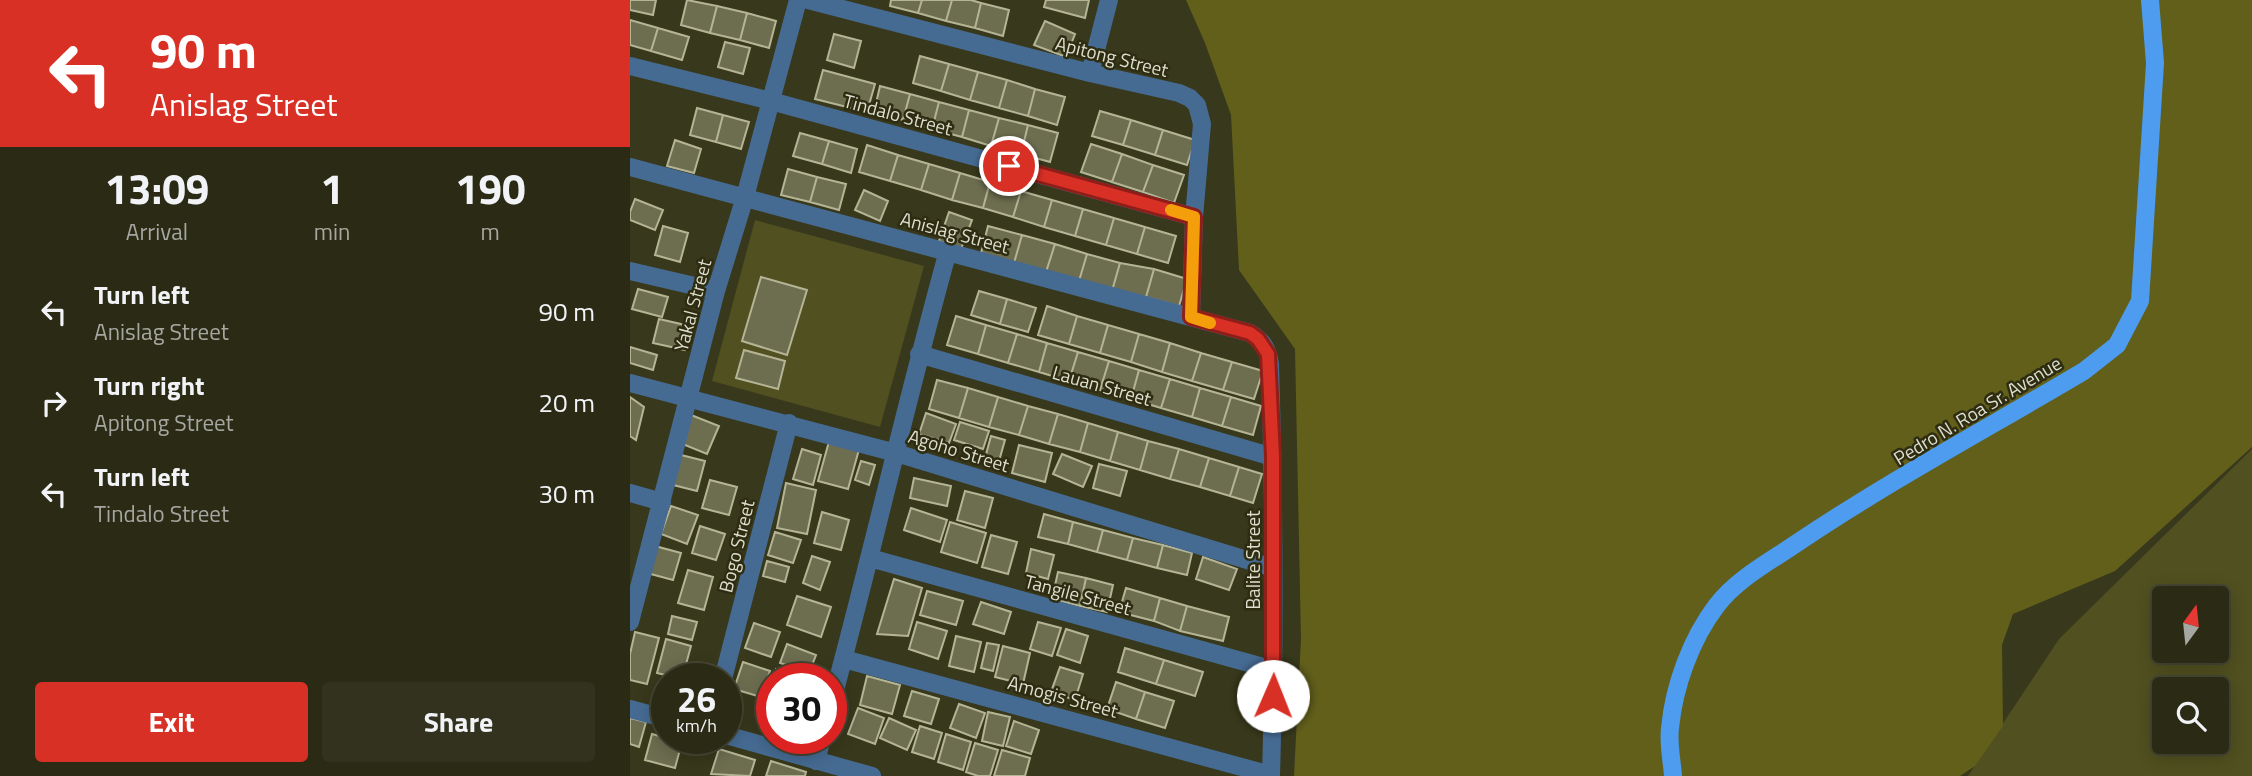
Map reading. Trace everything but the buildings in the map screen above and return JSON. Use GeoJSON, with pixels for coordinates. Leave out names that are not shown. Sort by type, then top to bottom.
{"type":"FeatureCollection","features":[{"type":"Feature","properties":{"kind":"main road","name":"Pedro N. Roa Sr. Avenue"},"geometry":{"type":"LineString","coordinates":[[1673,776],[1670,731],[1675,698],[1689,658],[1701,630],[1718,604],[1743,579],[1830,521],[2084,371],[2117,345],[2140,301],[2155,63],[2150,0]]}},
{"type":"Feature","properties":{"kind":"street","name":"Yakal Street"},"geometry":{"type":"LineString","coordinates":[[631,613],[690,400],[716,291],[745,197],[798,0]]}},
{"type":"Feature","properties":{"kind":"street","name":"Apitong Street"},"geometry":{"type":"LineString","coordinates":[[807,0],[1191,98],[1197,105],[1202,124],[1194,217],[1191,317]]}},
{"type":"Feature","properties":{"kind":"street"},"geometry":{"type":"LineString","coordinates":[[1090,73],[1110,0]]}},
{"type":"Feature","properties":{"kind":"street","name":"Tindalo Street"},"geometry":{"type":"LineString","coordinates":[[630,66],[771,101],[1194,217]]}},
{"type":"Feature","properties":{"kind":"street","name":"Anislag Street"},"geometry":{"type":"LineString","coordinates":[[630,167],[1250,333],[1264,345]]}},
{"type":"Feature","properties":{"kind":"street"},"geometry":{"type":"LineString","coordinates":[[843,663],[919,354],[948,251]]}},
{"type":"Feature","properties":{"kind":"street"},"geometry":{"type":"LineString","coordinates":[[630,271],[716,291]]}},
{"type":"Feature","properties":{"kind":"street","name":"Balite Street"},"geometry":{"type":"LineString","coordinates":[[1264,345],[1270,364],[1273,457],[1274,670],[1271,775]]}},
{"type":"Feature","properties":{"kind":"street","name":"Lauan Street"},"geometry":{"type":"LineString","coordinates":[[919,354],[1273,457]]}},
{"type":"Feature","properties":{"kind":"street","name":"Agoho Street"},"geometry":{"type":"LineString","coordinates":[[630,383],[895,453],[1273,568]]}},
{"type":"Feature","properties":{"kind":"street","name":"Bogo Street"},"geometry":{"type":"LineString","coordinates":[[727,663],[789,423]]}},
{"type":"Feature","properties":{"kind":"street"},"geometry":{"type":"LineString","coordinates":[[630,493],[662,502]]}},
{"type":"Feature","properties":{"kind":"street","name":"Tangile Street"},"geometry":{"type":"LineString","coordinates":[[870,558],[1274,670]]}},
{"type":"Feature","properties":{"kind":"street","name":"Amogis Street"},"geometry":{"type":"LineString","coordinates":[[844,659],[1271,775]]}},
{"type":"Feature","properties":{"kind":"street"},"geometry":{"type":"LineString","coordinates":[[630,709],[651,715]]}},
{"type":"Feature","properties":{"kind":"street"},"geometry":{"type":"LineString","coordinates":[[742,740],[872,776]]}},
{"type":"Feature","properties":{"kind":"street"},"geometry":{"type":"LineString","coordinates":[[816,761],[818,754]]}},
{"type":"Feature","properties":{"kind":"shaded area"},"geometry":{"type":"Polygon","coordinates":[[[1186,0],[2252,0],[2252,447],[2115,571],[2013,614],[2002,645],[2003,726],[1975,766],[1960,776],[1294,776],[1301,639],[1295,349],[1239,270],[1231,115],[1186,0]]]}},
{"type":"Feature","properties":{"kind":"shaded area"},"geometry":{"type":"Polygon","coordinates":[[[755,220],[924,266],[880,427],[712,381],[755,220]]]}},
{"type":"Feature","properties":{"kind":"shaded area"},"geometry":{"type":"Polygon","coordinates":[[[2252,449],[2252,776],[1968,776],[2059,639],[2252,449]]]}},
{"type":"Feature","properties":{"kind":"slow traffic"},"geometry":{"type":"LineString","coordinates":[[1171,210],[1194,217],[1191,317],[1210,323]]}},
{"type":"Feature","properties":{"kind":"route"},"geometry":{"type":"LineString","coordinates":[[1009,166],[1194,217],[1191,317],[1250,333],[1264,345],[1270,364],[1273,457],[1273,696]]}}]}
